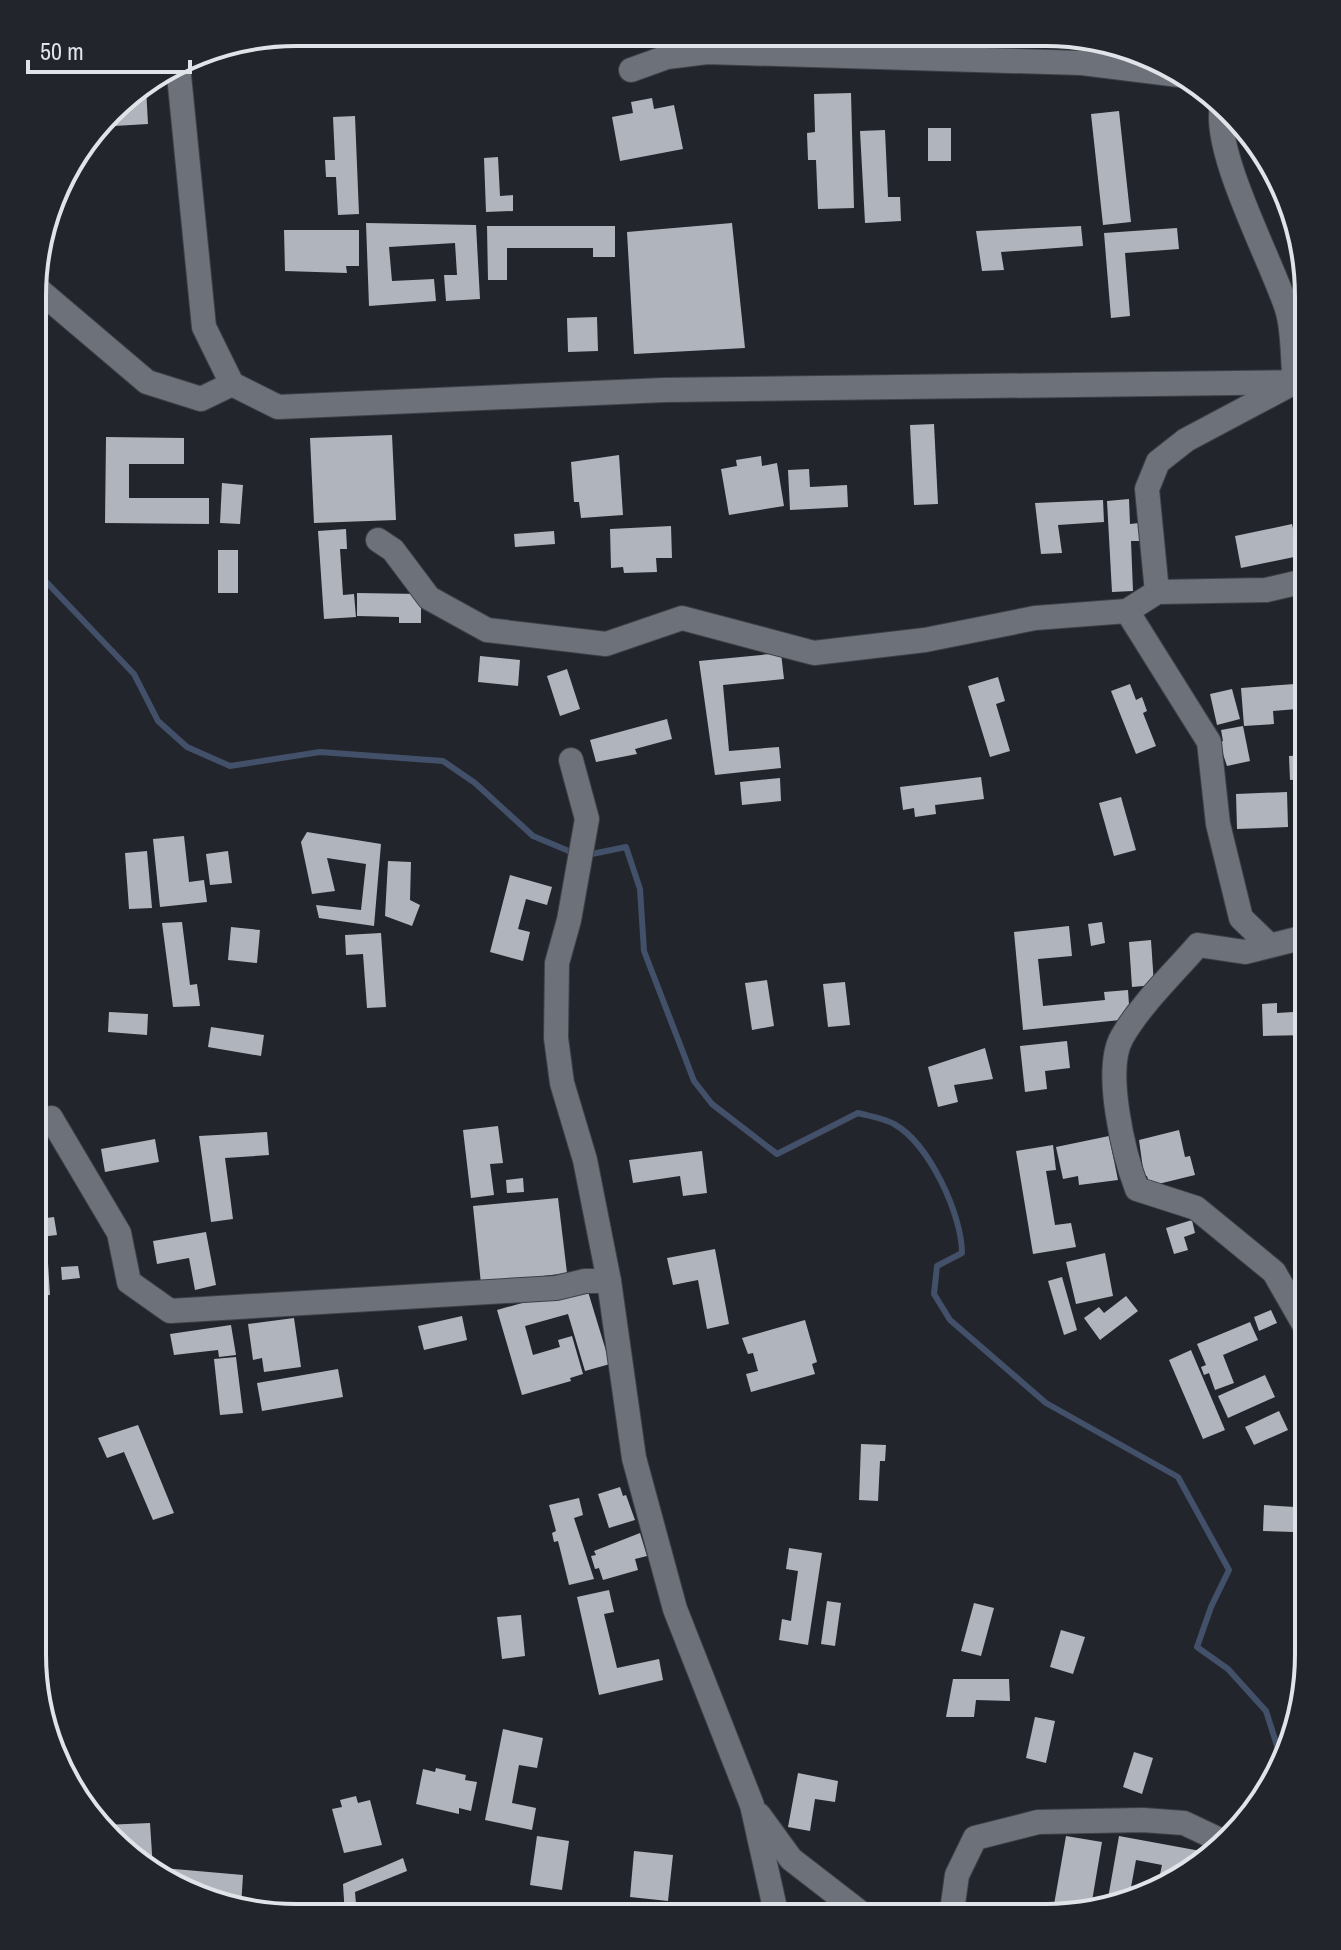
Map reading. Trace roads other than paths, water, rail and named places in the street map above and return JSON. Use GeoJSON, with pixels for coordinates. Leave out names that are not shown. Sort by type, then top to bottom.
{"type":"FeatureCollection","features":[{"type":"Feature","properties":{"kind":"street"},"geometry":{"type":"LineString","coordinates":[[631,70],[667,57],[707,52],[1082,63],[1156,72]]}},
{"type":"Feature","properties":{"kind":"street"},"geometry":{"type":"LineString","coordinates":[[179,75],[204,327],[232,384],[278,407],[664,390],[1295,382]]}},
{"type":"Feature","properties":{"kind":"street"},"geometry":{"type":"LineString","coordinates":[[1223,121],[1225,143],[1254,232],[1295,310]]}},
{"type":"Feature","properties":{"kind":"street"},"geometry":{"type":"LineString","coordinates":[[46,296],[147,382],[201,399],[232,384]]}},
{"type":"Feature","properties":{"kind":"street"},"geometry":{"type":"LineString","coordinates":[[1157,592],[1147,489],[1158,462],[1186,440],[1295,386]]}},
{"type":"Feature","properties":{"kind":"street"},"geometry":{"type":"LineString","coordinates":[[378,540],[393,550],[429,598],[487,630],[606,644],[682,618],[814,653],[925,640],[1035,618],[1127,611],[1157,592],[1266,590],[1295,583]]}},
{"type":"Feature","properties":{"kind":"street"},"geometry":{"type":"LineString","coordinates":[[1127,611],[1209,742],[1218,824],[1241,918],[1268,944]]}},
{"type":"Feature","properties":{"kind":"street"},"geometry":{"type":"LineString","coordinates":[[571,760],[587,819],[569,920],[557,963],[556,1038],[562,1083],[585,1160],[609,1281],[634,1458],[675,1609],[752,1805],[774,1904]]}},
{"type":"Feature","properties":{"kind":"street"},"geometry":{"type":"LineString","coordinates":[[1294,1307],[1274,1272],[1196,1208],[1137,1189],[1122,1150],[1115,1076],[1121,1039],[1198,945],[1245,952],[1295,939]]}},
{"type":"Feature","properties":{"kind":"street"},"geometry":{"type":"LineString","coordinates":[[46,1119],[51,1118],[119,1233],[129,1282],[170,1311],[556,1288],[585,1281],[609,1281]]}},
{"type":"Feature","properties":{"kind":"street"},"geometry":{"type":"LineString","coordinates":[[752,1805],[791,1859],[849,1904]]}},
{"type":"Feature","properties":{"kind":"street"},"geometry":{"type":"LineString","coordinates":[[953,1904],[957,1875],[975,1838],[1038,1822],[1143,1820],[1184,1823],[1215,1837]]}},
{"type":"Feature","properties":{"kind":"waterway"},"geometry":{"type":"LineString","coordinates":[[46,582],[134,674],[158,721],[187,747],[230,766],[320,752],[443,761],[475,783],[533,836],[576,854]]}},
{"type":"Feature","properties":{"kind":"waterway"},"geometry":{"type":"LineString","coordinates":[[587,855],[626,847],[640,889],[644,951],[694,1081],[712,1104],[777,1154],[858,1113],[890,1122],[907,1133],[941,1181],[961,1237],[962,1253],[937,1266],[934,1294],[950,1320],[1046,1403],[1178,1477],[1229,1570],[1211,1607],[1197,1647],[1228,1669],[1266,1711],[1277,1746]]}}]}
